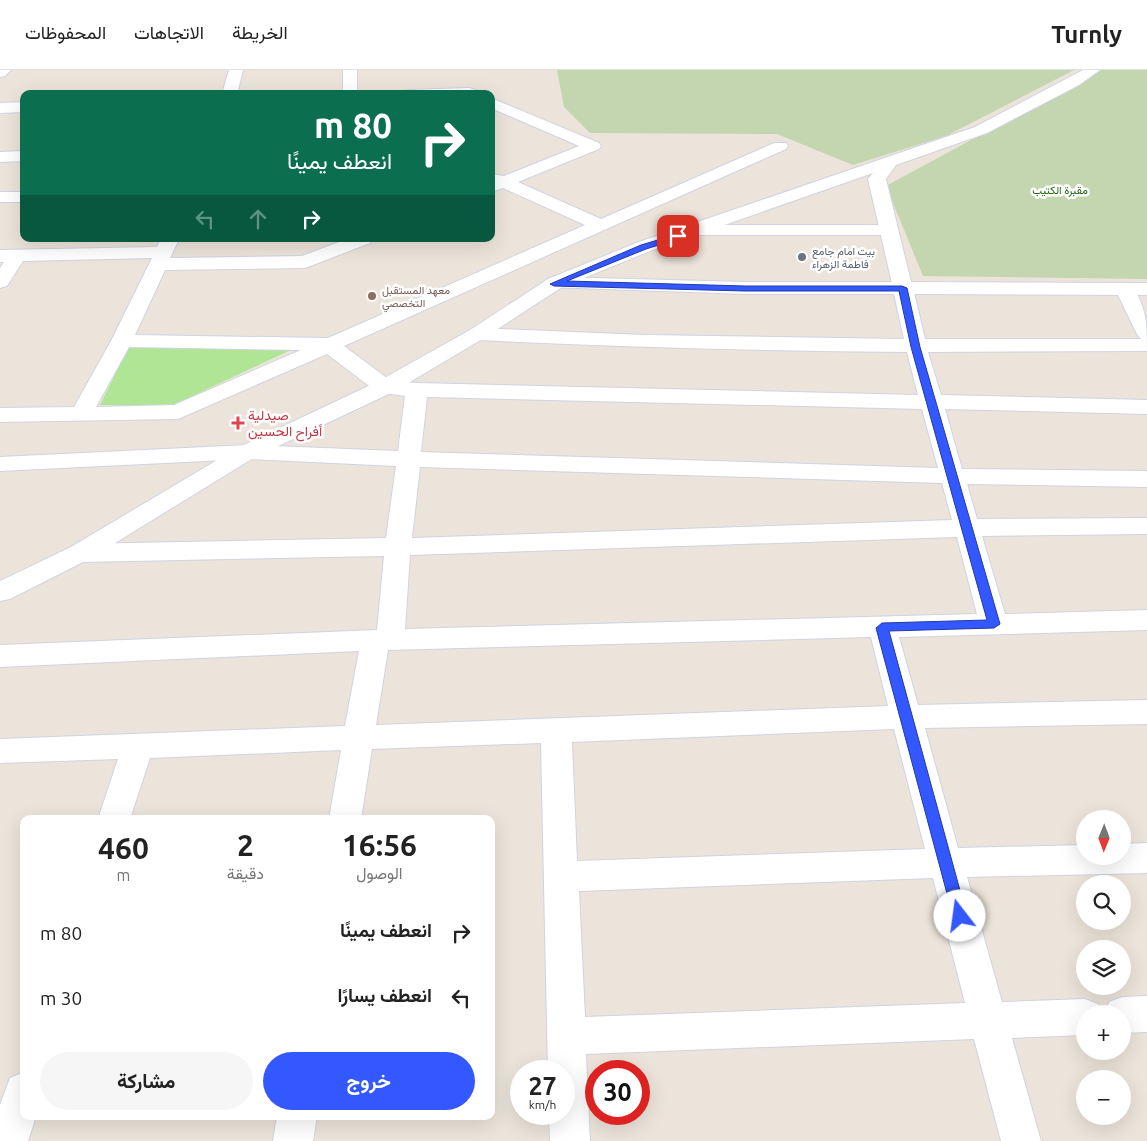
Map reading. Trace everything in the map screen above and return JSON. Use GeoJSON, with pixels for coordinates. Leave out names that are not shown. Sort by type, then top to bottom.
{"type":"FeatureCollection","features":[{"type":"Feature","properties":{"kind":"street"},"geometry":{"type":"LineString","coordinates":[[0,73],[4,70]]}},
{"type":"Feature","properties":{"kind":"street"},"geometry":{"type":"LineString","coordinates":[[230,90],[236,70]]}},
{"type":"Feature","properties":{"kind":"street"},"geometry":{"type":"LineString","coordinates":[[350,70],[350,90]]}},
{"type":"Feature","properties":{"kind":"street"},"geometry":{"type":"LineString","coordinates":[[0,592],[12,582],[80,553],[247,452],[385,387],[477,334],[554,284],[643,247],[981,130],[1074,82],[1093,70]]}},
{"type":"Feature","properties":{"kind":"street"},"geometry":{"type":"LineString","coordinates":[[495,104],[593,146],[495,182]]}},
{"type":"Feature","properties":{"kind":"street"},"geometry":{"type":"LineString","coordinates":[[0,108],[20,107]]}},
{"type":"Feature","properties":{"kind":"street"},"geometry":{"type":"LineString","coordinates":[[0,415],[178,412],[328,344],[780,146]]}},
{"type":"Feature","properties":{"kind":"street"},"geometry":{"type":"LineString","coordinates":[[0,157],[20,156]]}},
{"type":"Feature","properties":{"kind":"street"},"geometry":{"type":"LineString","coordinates":[[889,163],[877,179],[887,230],[916,347],[994,624]]}},
{"type":"Feature","properties":{"kind":"street"},"geometry":{"type":"LineString","coordinates":[[495,182],[600,225]]}},
{"type":"Feature","properties":{"kind":"street"},"geometry":{"type":"LineString","coordinates":[[0,197],[20,197]]}},
{"type":"Feature","properties":{"kind":"street"},"geometry":{"type":"LineString","coordinates":[[695,230],[887,230]]}},
{"type":"Feature","properties":{"kind":"street"},"geometry":{"type":"LineString","coordinates":[[0,282],[9,255],[165,252],[305,262],[356,242]]}},
{"type":"Feature","properties":{"kind":"street"},"geometry":{"type":"LineString","coordinates":[[81,414],[122,342],[165,252]]}},
{"type":"Feature","properties":{"kind":"street"},"geometry":{"type":"LineString","coordinates":[[554,284],[745,288],[1147,289]]}},
{"type":"Feature","properties":{"kind":"street"},"geometry":{"type":"LineString","coordinates":[[1125,289],[1147,334]]}},
{"type":"Feature","properties":{"kind":"street"},"geometry":{"type":"LineString","coordinates":[[477,334],[599,341],[916,347],[1147,345]]}},
{"type":"Feature","properties":{"kind":"street"},"geometry":{"type":"LineString","coordinates":[[122,342],[328,344],[385,387],[417,390],[933,404],[1147,407]]}},
{"type":"Feature","properties":{"kind":"street"},"geometry":{"type":"LineString","coordinates":[[346,815],[359,737],[383,640],[398,547],[417,390]]}},
{"type":"Feature","properties":{"kind":"street"},"geometry":{"type":"LineString","coordinates":[[0,464],[247,452],[408,459],[953,476],[1147,479]]}},
{"type":"Feature","properties":{"kind":"street"},"geometry":{"type":"LineString","coordinates":[[80,553],[398,547],[968,528],[1147,526]]}},
{"type":"Feature","properties":{"kind":"street"},"geometry":{"type":"LineString","coordinates":[[0,656],[383,640],[1147,620]]}},
{"type":"Feature","properties":{"kind":"street"},"geometry":{"type":"LineString","coordinates":[[882,628],[1022,1141]]}},
{"type":"Feature","properties":{"kind":"street"},"geometry":{"type":"LineString","coordinates":[[0,751],[906,717],[1147,712]]}},
{"type":"Feature","properties":{"kind":"street"},"geometry":{"type":"LineString","coordinates":[[556,731],[570,1141]]}},
{"type":"Feature","properties":{"kind":"street"},"geometry":{"type":"LineString","coordinates":[[115,815],[138,746]]}},
{"type":"Feature","properties":{"kind":"street"},"geometry":{"type":"LineString","coordinates":[[561,878],[946,863],[1147,858]]}},
{"type":"Feature","properties":{"kind":"street"},"geometry":{"type":"LineString","coordinates":[[1131,1015],[1147,1014]]}},
{"type":"Feature","properties":{"kind":"street"},"geometry":{"type":"LineString","coordinates":[[567,1036],[1076,1017]]}},
{"type":"Feature","properties":{"kind":"street"},"geometry":{"type":"LineString","coordinates":[[8,1141],[20,1104]]}},
{"type":"Feature","properties":{"kind":"street"},"geometry":{"type":"LineString","coordinates":[[292,1141],[296,1120]]}},
{"type":"Feature","properties":{"kind":"green space"},"geometry":{"type":"Polygon","coordinates":[[[557,70],[1074,70],[946,136],[853,165],[777,134],[590,133],[564,107],[557,70]]]}},
{"type":"Feature","properties":{"kind":"green space","name":"مقبرة الكتيب"},"geometry":{"type":"Polygon","coordinates":[[[1100,70],[1147,70],[1147,279],[923,276],[886,186],[1100,70]]]}},
{"type":"Feature","properties":{"kind":"green space"},"geometry":{"type":"Polygon","coordinates":[[[128,348],[295,348],[171,406],[100,405],[128,348]]]}},
{"type":"Feature","properties":{"kind":"place","name":"بيت امام جامع فاطمة الزهراء"},"geometry":{"type":"Point","coordinates":[802,257]}},
{"type":"Feature","properties":{"kind":"place","name":"معهد المستقبل التخصصي"},"geometry":{"type":"Point","coordinates":[372,296]}},
{"type":"Feature","properties":{"kind":"place","name":"صيدلية أفراح الحسين"},"geometry":{"type":"Point","coordinates":[238,423]}},
{"type":"Feature","properties":{"kind":"route"},"geometry":{"type":"LineString","coordinates":[[678,236],[643,247],[554,284],[745,288],[902,288],[916,347],[994,624],[882,628],[960,916]]}}]}
